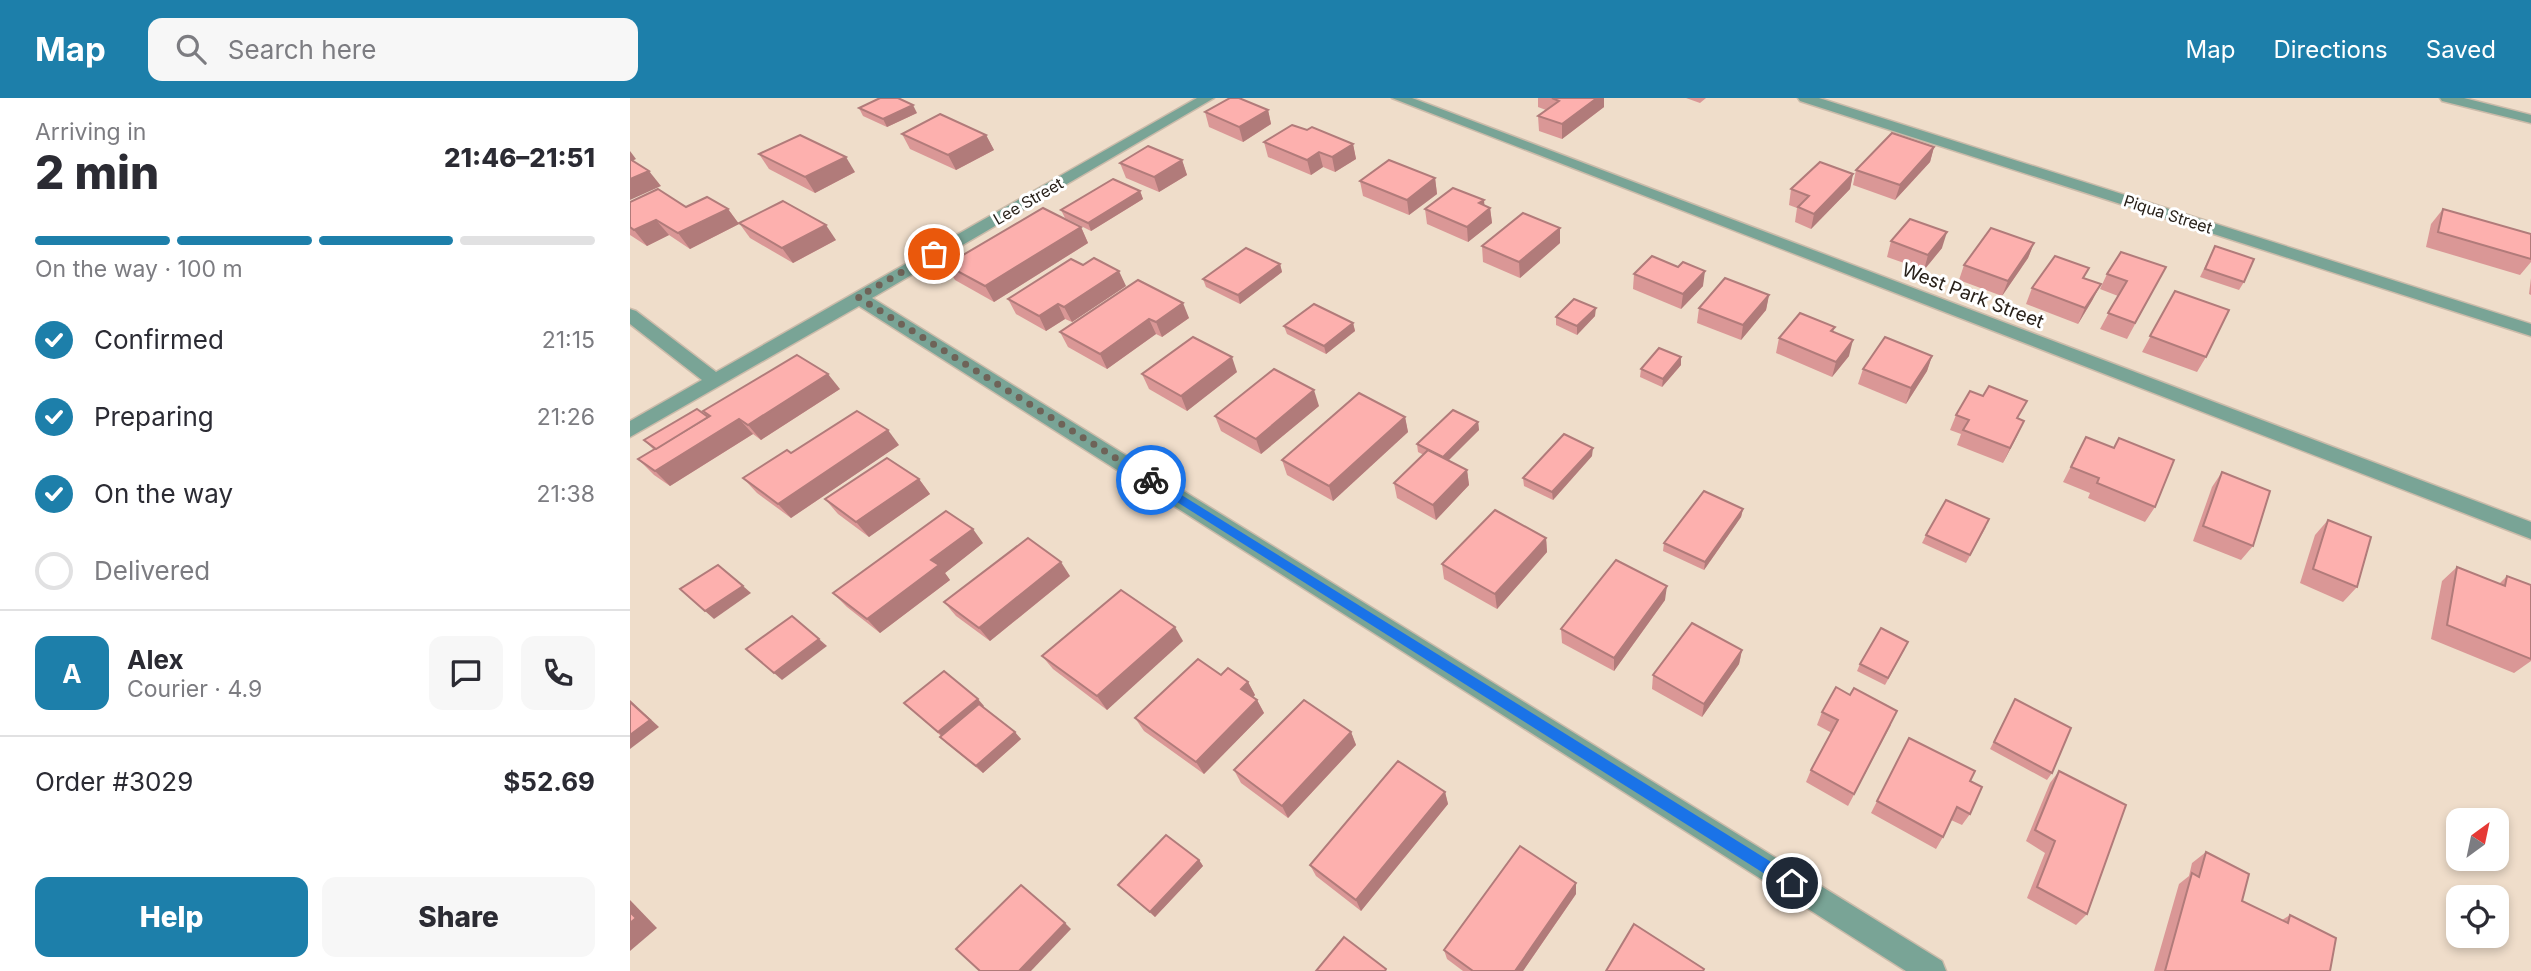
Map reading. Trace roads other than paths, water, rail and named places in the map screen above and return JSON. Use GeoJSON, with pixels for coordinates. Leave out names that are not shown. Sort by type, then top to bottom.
{"type":"FeatureCollection","features":[{"type":"Feature","properties":{"kind":"street","name":"Lee Street"},"geometry":{"type":"LineString","coordinates":[[630,430],[1207,98]]}},
{"type":"Feature","properties":{"kind":"street","name":"West Park Street"},"geometry":{"type":"LineString","coordinates":[[1399,98],[2531,531]]}},
{"type":"Feature","properties":{"kind":"street","name":"Piqua Street"},"geometry":{"type":"LineString","coordinates":[[1805,98],[2531,330]]}},
{"type":"Feature","properties":{"kind":"street"},"geometry":{"type":"LineString","coordinates":[[2447,98],[2531,120]]}},
{"type":"Feature","properties":{"kind":"street"},"geometry":{"type":"LineString","coordinates":[[858,297],[1932,971]]}},
{"type":"Feature","properties":{"kind":"street"},"geometry":{"type":"LineString","coordinates":[[630,316],[715,381]]}}]}
